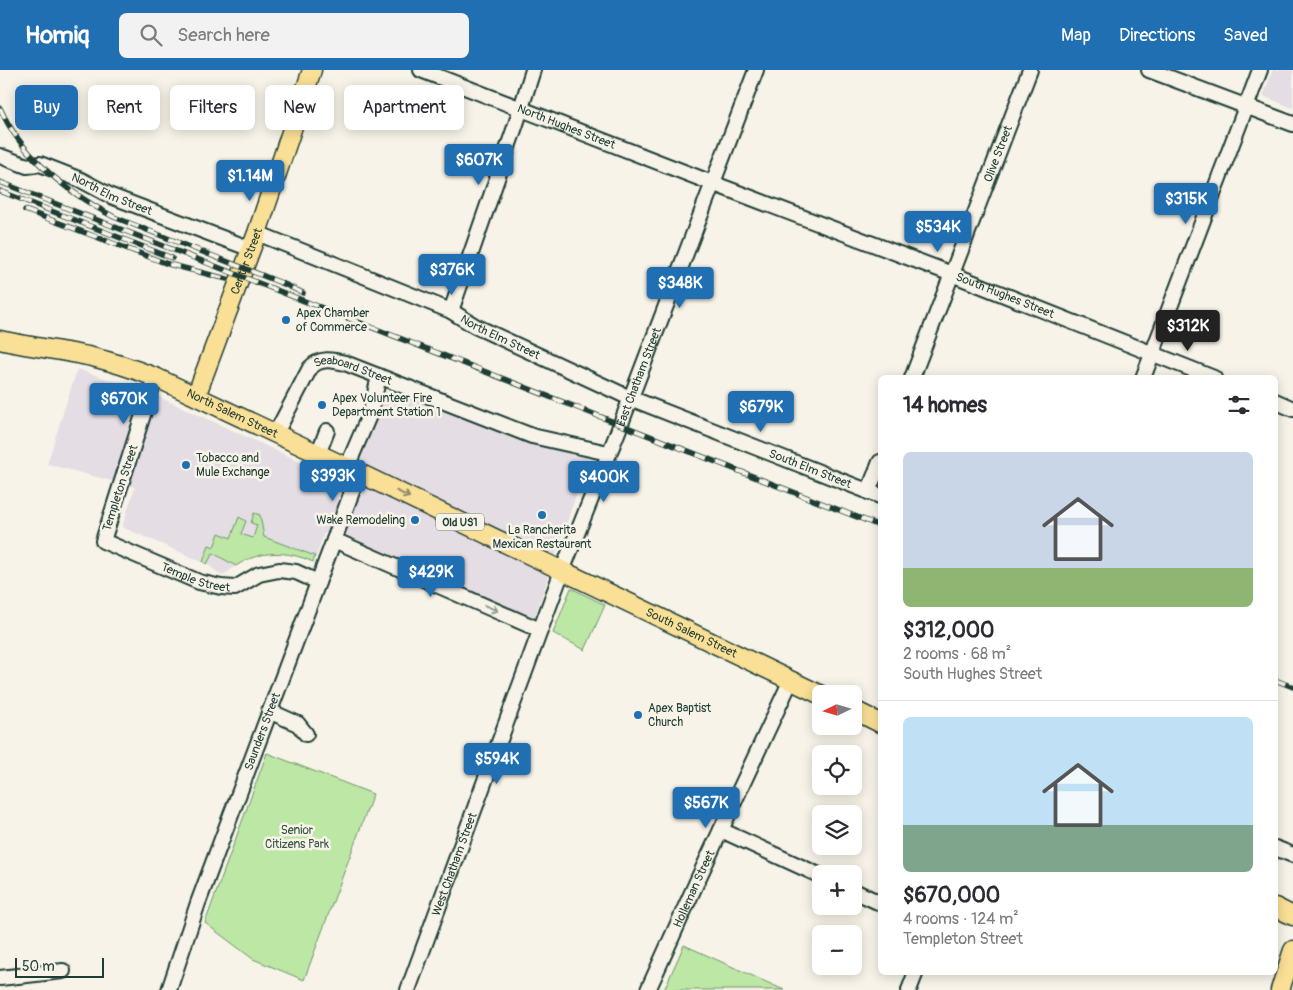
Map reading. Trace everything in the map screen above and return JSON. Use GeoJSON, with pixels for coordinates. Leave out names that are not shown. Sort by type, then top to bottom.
{"type":"FeatureCollection","features":[{"type":"Feature","properties":{"kind":"main road","name":"Center Street"},"geometry":{"type":"LineString","coordinates":[[196,396],[254,241],[312,70]]}},
{"type":"Feature","properties":{"kind":"main road","name":"North Salem Street"},"geometry":{"type":"LineString","coordinates":[[0,340],[91,357],[128,366],[155,377],[276,433],[562,571]]}},
{"type":"Feature","properties":{"kind":"main road","name":"South Salem Street"},"geometry":{"type":"LineString","coordinates":[[562,571],[812,690]]}},
{"type":"Feature","properties":{"kind":"main road"},"geometry":{"type":"LineString","coordinates":[[862,714],[878,722]]}},
{"type":"Feature","properties":{"kind":"main road"},"geometry":{"type":"LineString","coordinates":[[1278,909],[1293,916]]}},
{"type":"Feature","properties":{"kind":"main road"},"geometry":{"type":"LineString","coordinates":[[1280,990],[1293,950]]}},
{"type":"Feature","properties":{"kind":"street","name":"North Hughes Street"},"geometry":{"type":"LineString","coordinates":[[421,70],[712,183]]}},
{"type":"Feature","properties":{"kind":"street"},"geometry":{"type":"LineString","coordinates":[[451,311],[533,70]]}},
{"type":"Feature","properties":{"kind":"street","name":"East Chatham Street"},"geometry":{"type":"LineString","coordinates":[[562,571],[756,70]]}},
{"type":"Feature","properties":{"kind":"street","name":"Olive Street"},"geometry":{"type":"LineString","coordinates":[[913,375],[1030,70]]}},
{"type":"Feature","properties":{"kind":"street"},"geometry":{"type":"LineString","coordinates":[[1149,70],[1293,124]]}},
{"type":"Feature","properties":{"kind":"street"},"geometry":{"type":"LineString","coordinates":[[1144,375],[1260,70]]}},
{"type":"Feature","properties":{"kind":"street","name":"North Elm Street"},"geometry":{"type":"LineString","coordinates":[[0,156],[27,166],[40,164],[80,180],[111,196],[254,241],[451,311],[475,326],[630,398]]}},
{"type":"Feature","properties":{"kind":"street","name":"South Hughes Street"},"geometry":{"type":"LineString","coordinates":[[712,183],[1206,375]]}},
{"type":"Feature","properties":{"kind":"street","name":"Seaboard Street"},"geometry":{"type":"LineString","coordinates":[[276,433],[300,384],[313,364],[328,360],[338,361],[379,376],[532,436],[608,453]]}},
{"type":"Feature","properties":{"kind":"street","name":"Saunders Street"},"geometry":{"type":"LineString","coordinates":[[169,990],[198,903],[334,540],[371,411],[379,376]]}},
{"type":"Feature","properties":{"kind":"street","name":"Templeton Street"},"geometry":{"type":"LineString","coordinates":[[102,541],[155,377]]}},
{"type":"Feature","properties":{"kind":"street","name":"South Elm Street"},"geometry":{"type":"LineString","coordinates":[[630,398],[874,494]]}},
{"type":"Feature","properties":{"kind":"street"},"geometry":{"type":"LineString","coordinates":[[1278,402],[1293,408]]}},
{"type":"Feature","properties":{"kind":"street"},"geometry":{"type":"LineString","coordinates":[[318,454],[327,431]]}},
{"type":"Feature","properties":{"kind":"street"},"geometry":{"type":"LineString","coordinates":[[874,494],[878,473]]}},
{"type":"Feature","properties":{"kind":"street"},"geometry":{"type":"LineString","coordinates":[[334,540],[540,630]]}},
{"type":"Feature","properties":{"kind":"street","name":"Temple Street"},"geometry":{"type":"LineString","coordinates":[[102,541],[200,582],[221,587],[235,588],[259,574],[279,570],[296,572],[318,582]]}},
{"type":"Feature","properties":{"kind":"street","name":"West Chatham Street"},"geometry":{"type":"LineString","coordinates":[[408,990],[562,571]]}},
{"type":"Feature","properties":{"kind":"street","name":"Holleman Street"},"geometry":{"type":"LineString","coordinates":[[648,990],[791,680]]}},
{"type":"Feature","properties":{"kind":"street"},"geometry":{"type":"LineString","coordinates":[[269,711],[298,724],[306,734]]}},
{"type":"Feature","properties":{"kind":"street"},"geometry":{"type":"LineString","coordinates":[[721,830],[812,872]]}},
{"type":"Feature","properties":{"kind":"street"},"geometry":{"type":"LineString","coordinates":[[1278,849],[1293,855]]}},
{"type":"Feature","properties":{"kind":"street"},"geometry":{"type":"LineString","coordinates":[[862,895],[878,902]]}},
{"type":"Feature","properties":{"kind":"street"},"geometry":{"type":"LineString","coordinates":[[0,978],[63,971]]}},
{"type":"Feature","properties":{"kind":"street"},"geometry":{"type":"LineString","coordinates":[[909,990],[915,975]]}},
{"type":"Feature","properties":{"kind":"shaded area"},"geometry":{"type":"Polygon","coordinates":[[[1273,70],[1293,70],[1293,108],[1263,96],[1273,70]]]}},
{"type":"Feature","properties":{"kind":"shaded area"},"geometry":{"type":"Polygon","coordinates":[[[77,369],[157,396],[347,483],[388,391],[397,391],[536,443],[588,454],[589,457],[534,619],[524,619],[363,548],[324,533],[314,562],[290,554],[272,553],[246,559],[222,576],[207,564],[122,527],[135,487],[47,464],[77,369]]]}},
{"type":"Feature","properties":{"kind":"green space"},"geometry":{"type":"Polygon","coordinates":[[[254,513],[260,515],[264,537],[315,556],[313,562],[293,555],[274,554],[255,557],[236,566],[213,553],[207,564],[203,562],[209,545],[214,547],[219,533],[231,538],[239,517],[246,521],[241,534],[253,538],[257,525],[251,523],[254,513]]]}},
{"type":"Feature","properties":{"kind":"green space"},"geometry":{"type":"Polygon","coordinates":[[[571,588],[605,605],[585,650],[553,633],[571,588]]]}},
{"type":"Feature","properties":{"kind":"green space","name":"Senior Citizens Park"},"geometry":{"type":"Polygon","coordinates":[[[267,753],[373,794],[304,980],[253,959],[205,923],[267,753]]]}},
{"type":"Feature","properties":{"kind":"green space"},"geometry":{"type":"Polygon","coordinates":[[[684,945],[784,990],[664,990],[684,945]]]}},
{"type":"Feature","properties":{"kind":"railway"},"geometry":{"type":"LineString","coordinates":[[0,108],[9,126],[33,157],[63,184],[97,207],[114,217],[303,293]]}},
{"type":"Feature","properties":{"kind":"railway"},"geometry":{"type":"LineString","coordinates":[[0,182],[878,525]]}},
{"type":"Feature","properties":{"kind":"railway"},"geometry":{"type":"LineString","coordinates":[[0,191],[172,258]]}},
{"type":"Feature","properties":{"kind":"railway"},"geometry":{"type":"LineString","coordinates":[[25,210],[168,264],[227,279]]}},
{"type":"Feature","properties":{"kind":"railway"},"geometry":{"type":"LineString","coordinates":[[1278,681],[1293,687]]}},
{"type":"Feature","properties":{"kind":"place","name":"Apex Chamber of Commerce"},"geometry":{"type":"Point","coordinates":[286,320]}},
{"type":"Feature","properties":{"kind":"place","name":"Apex Volunteer Fire Department Station 1"},"geometry":{"type":"Point","coordinates":[322,405]}},
{"type":"Feature","properties":{"kind":"place","name":"Tobacco and Mule Exchange"},"geometry":{"type":"Point","coordinates":[186,465]}},
{"type":"Feature","properties":{"kind":"place","name":"La Rancherita Mexican Restaurant"},"geometry":{"type":"Point","coordinates":[542,515]}},
{"type":"Feature","properties":{"kind":"place","name":"Wake Remodeling"},"geometry":{"type":"Point","coordinates":[415,520]}},
{"type":"Feature","properties":{"kind":"place","name":"Apex Baptist Church"},"geometry":{"type":"Point","coordinates":[638,715]}}]}
